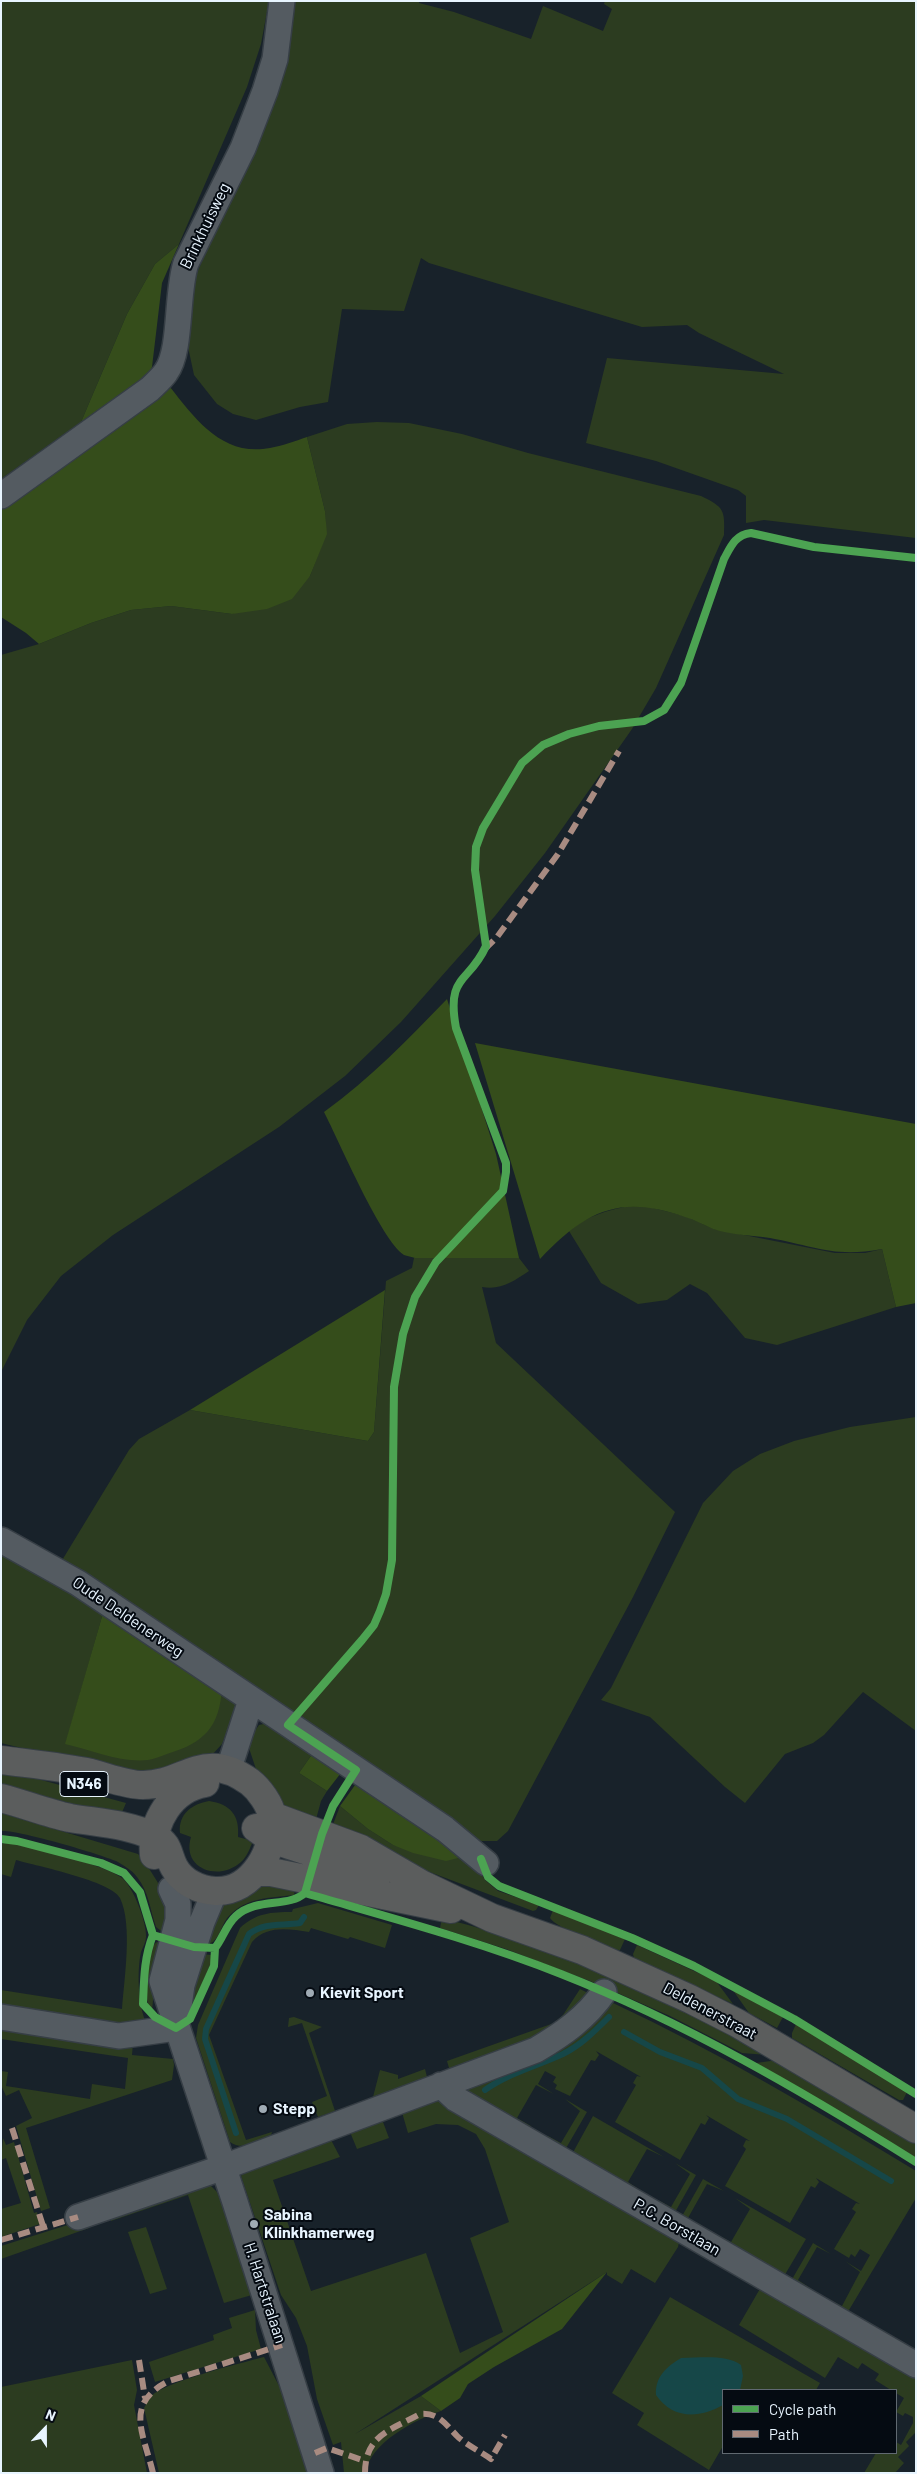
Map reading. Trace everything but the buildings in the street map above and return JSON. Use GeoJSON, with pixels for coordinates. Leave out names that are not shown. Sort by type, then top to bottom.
{"type":"FeatureCollection","features":[{"type":"Feature","properties":{"kind":"main road","name":"N346"},"geometry":{"type":"LineString","coordinates":[[1,1761],[164,1795]]}},
{"type":"Feature","properties":{"kind":"main road"},"geometry":{"type":"LineString","coordinates":[[171,1889],[160,1872],[154,1845],[164,1795],[174,1798],[189,1788],[221,1777],[228,1787],[239,1794],[253,1813],[255,1827],[272,1828],[265,1856],[257,1872],[239,1885],[216,1891]]}},
{"type":"Feature","properties":{"kind":"main road","name":"N346"},"geometry":{"type":"LineString","coordinates":[[1,1798],[70,1817],[117,1825],[154,1845],[164,1843],[170,1850],[174,1866],[185,1879],[204,1890],[216,1891]]}},
{"type":"Feature","properties":{"kind":"main road","name":"Deldenerstraat"},"geometry":{"type":"LineString","coordinates":[[272,1828],[401,1882],[424,1885],[492,1918],[582,1950],[690,1999],[737,2023],[916,2129]]}},
{"type":"Feature","properties":{"kind":"main road","name":"Deldenerstraat"},"geometry":{"type":"LineString","coordinates":[[257,1872],[272,1872],[492,1918]]}},
{"type":"Feature","properties":{"kind":"street","name":"Brinkhuisweg"},"geometry":{"type":"LineString","coordinates":[[1,496],[150,389],[167,371],[173,354],[180,280],[186,262],[243,148],[265,91],[275,59],[282,1]]}},
{"type":"Feature","properties":{"kind":"street","name":"Oude Deldenerweg"},"geometry":{"type":"LineString","coordinates":[[1,1540],[78,1583],[445,1829],[486,1863]]}},
{"type":"Feature","properties":{"kind":"street"},"geometry":{"type":"LineString","coordinates":[[221,1777],[252,1700]]}},
{"type":"Feature","properties":{"kind":"street","name":"H. Hartstralaan"},"geometry":{"type":"LineString","coordinates":[[171,1889],[178,1904],[178,1920],[162,1982],[224,2167],[321,2473]]}},
{"type":"Feature","properties":{"kind":"street","name":"H. Hartstralaan"},"geometry":{"type":"LineString","coordinates":[[176,2028],[182,1985],[208,1905],[216,1891]]}},
{"type":"Feature","properties":{"kind":"street"},"geometry":{"type":"LineString","coordinates":[[78,2217],[224,2167],[536,2050],[562,2035],[584,2017],[604,1992]]}},
{"type":"Feature","properties":{"kind":"street"},"geometry":{"type":"LineString","coordinates":[[1,2016],[119,2036],[176,2028]]}},
{"type":"Feature","properties":{"kind":"street","name":"P.C. Borstlaan"},"geometry":{"type":"LineString","coordinates":[[441,2085],[456,2099],[916,2365]]}},
{"type":"Feature","properties":{"kind":"shaded area"},"geometry":{"type":"Polygon","coordinates":[[[1,1],[269,1],[261,44],[247,87],[179,244],[155,264],[127,314],[81,422],[1,479],[1,1]]]}},
{"type":"Feature","properties":{"kind":"shaded area"},"geometry":{"type":"Polygon","coordinates":[[[294,1],[419,1],[419,3],[454,12],[531,39],[543,6],[603,31],[612,9],[604,4],[605,1],[916,1],[916,538],[764,520],[746,523],[746,496],[738,490],[656,461],[586,443],[607,358],[784,374],[699,333],[687,325],[642,327],[429,263],[421,258],[404,311],[342,309],[328,402],[300,407],[256,420],[233,414],[217,404],[194,375],[184,328],[189,292],[284,68],[294,1]]]}},
{"type":"Feature","properties":{"kind":"shaded area"},"geometry":{"type":"Polygon","coordinates":[[[377,422],[409,423],[462,434],[528,453],[701,496],[722,510],[724,535],[656,688],[632,729],[545,853],[495,916],[401,1022],[345,1076],[279,1127],[113,1235],[61,1276],[27,1320],[1,1372],[1,655],[39,644],[91,623],[131,610],[171,606],[232,614],[310,576],[326,534],[325,511],[307,437],[347,424],[377,422]]]}},
{"type":"Feature","properties":{"kind":"shaded area"},"geometry":{"type":"Polygon","coordinates":[[[630,1206],[649,1207],[685,1216],[714,1229],[835,1253],[865,1253],[882,1249],[896,1307],[777,1345],[745,1338],[707,1293],[690,1284],[667,1300],[638,1304],[601,1283],[569,1231],[583,1221],[598,1214],[630,1206]]]}},
{"type":"Feature","properties":{"kind":"shaded area"},"geometry":{"type":"Polygon","coordinates":[[[414,1258],[519,1258],[529,1271],[512,1282],[501,1286],[482,1287],[496,1343],[675,1512],[633,1597],[508,1831],[497,1841],[481,1841],[302,1718],[61,1562],[129,1450],[139,1439],[190,1410],[368,1441],[374,1432],[386,1281],[412,1268],[414,1258]]]}},
{"type":"Feature","properties":{"kind":"shaded area"},"geometry":{"type":"Polygon","coordinates":[[[916,1417],[916,1731],[863,1692],[824,1735],[813,1743],[785,1754],[745,1803],[725,1787],[650,1717],[601,1700],[611,1688],[703,1503],[733,1471],[760,1454],[794,1441],[850,1427],[916,1417]]]}},
{"type":"Feature","properties":{"kind":"shaded area"},"geometry":{"type":"Polygon","coordinates":[[[1,1553],[40,1573],[103,1613],[66,1743],[222,1687],[240,1696],[222,1744],[211,1756],[137,1776],[1,1743],[1,1553]]]}},
{"type":"Feature","properties":{"kind":"shaded area"},"geometry":{"type":"Polygon","coordinates":[[[268,1723],[315,1750],[299,1773],[327,1791],[321,1801],[315,1823],[287,1814],[257,1772],[249,1748],[252,1735],[259,1725],[268,1723]]]}},
{"type":"Feature","properties":{"kind":"shaded area"},"geometry":{"type":"Polygon","coordinates":[[[1,1769],[126,1803],[120,1817],[1,1784],[1,1769]]]}},
{"type":"Feature","properties":{"kind":"shaded area"},"geometry":{"type":"Polygon","coordinates":[[[209,1801],[228,1808],[235,1817],[238,1837],[253,1841],[241,1862],[232,1868],[222,1871],[204,1869],[197,1864],[189,1848],[191,1837],[180,1833],[181,1820],[187,1811],[203,1802],[209,1801]]]}},
{"type":"Feature","properties":{"kind":"shaded area"},"geometry":{"type":"Polygon","coordinates":[[[340,1806],[368,1829],[393,1845],[470,1855],[485,1880],[498,1891],[539,1905],[533,1911],[390,1857],[332,1827],[340,1806]]]}},
{"type":"Feature","properties":{"kind":"shaded area"},"geometry":{"type":"Polygon","coordinates":[[[1,1813],[138,1854],[157,1880],[168,1904],[170,1913],[165,1934],[156,1927],[147,1895],[141,1883],[135,1874],[127,1868],[116,1861],[77,1848],[10,1831],[1,1831],[1,1813]]]}},
{"type":"Feature","properties":{"kind":"shaded area"},"geometry":{"type":"Polygon","coordinates":[[[5,1843],[47,1851],[84,1862],[114,1873],[126,1882],[138,1905],[146,1931],[146,1941],[141,1952],[139,1977],[141,2004],[145,2020],[138,2024],[116,2024],[1,2004],[1,1990],[122,2009],[127,1953],[124,1909],[120,1898],[114,1892],[89,1880],[16,1860],[11,1877],[1,1874],[1,1844],[5,1843]]]}},
{"type":"Feature","properties":{"kind":"shaded area"},"geometry":{"type":"Polygon","coordinates":[[[255,1882],[296,1883],[294,1895],[267,1898],[242,1906],[228,1917],[215,1940],[208,1944],[216,1905],[255,1882]]]}},
{"type":"Feature","properties":{"kind":"shaded area"},"geometry":{"type":"Polygon","coordinates":[[[318,1903],[392,1925],[385,1948],[311,1928],[309,1932],[286,1929],[271,1931],[264,1933],[252,1942],[209,2035],[246,2140],[272,2132],[270,2138],[245,2146],[235,2145],[230,2142],[196,2038],[198,2025],[240,1928],[258,1916],[292,1912],[293,1909],[318,1903]]]}},
{"type":"Feature","properties":{"kind":"shaded area"},"geometry":{"type":"Polygon","coordinates":[[[553,1910],[625,1939],[620,1950],[595,1943],[562,1927],[550,1918],[553,1910]]]}},
{"type":"Feature","properties":{"kind":"shaded area"},"geometry":{"type":"Polygon","coordinates":[[[442,1918],[560,1955],[617,1979],[709,2022],[767,2055],[742,2053],[670,2016],[595,1983],[506,1949],[440,1928],[442,1918]]]}},
{"type":"Feature","properties":{"kind":"shaded area"},"geometry":{"type":"Polygon","coordinates":[[[157,1942],[164,1944],[154,1988],[152,2012],[146,1992],[146,1963],[149,1950],[157,1942]]]}},
{"type":"Feature","properties":{"kind":"shaded area"},"geometry":{"type":"Polygon","coordinates":[[[637,1945],[716,1981],[733,2004],[634,1958],[633,1954],[637,1945]]]}},
{"type":"Feature","properties":{"kind":"shaded area"},"geometry":{"type":"Polygon","coordinates":[[[201,1954],[211,1955],[212,1961],[188,2015],[201,1954]]]}},
{"type":"Feature","properties":{"kind":"shaded area"},"geometry":{"type":"Polygon","coordinates":[[[580,1989],[594,1996],[577,2019],[451,2075],[447,2061],[554,2023],[563,2015],[580,1989]]]}},
{"type":"Feature","properties":{"kind":"shaded area"},"geometry":{"type":"Polygon","coordinates":[[[732,1989],[783,2017],[777,2028],[749,2013],[732,1989]]]}},
{"type":"Feature","properties":{"kind":"shaded area"},"geometry":{"type":"Polygon","coordinates":[[[603,2002],[613,2003],[691,2041],[804,2104],[916,2171],[916,2198],[846,2315],[830,2304],[828,2299],[842,2306],[860,2272],[845,2261],[861,2271],[870,2255],[860,2249],[855,2257],[851,2254],[849,2258],[834,2249],[856,2212],[852,2209],[856,2203],[860,2204],[816,2178],[819,2182],[815,2188],[811,2186],[790,2223],[725,2186],[746,2149],[743,2146],[746,2140],[750,2141],[706,2115],[709,2118],[705,2125],[701,2123],[680,2160],[615,2122],[636,2085],[633,2083],[637,2076],[641,2077],[596,2051],[599,2055],[595,2061],[591,2060],[570,2096],[555,2089],[557,2085],[553,2082],[556,2077],[545,2071],[538,2084],[554,2094],[536,2085],[517,2118],[531,2126],[524,2129],[461,2093],[603,2002]]]}},
{"type":"Feature","properties":{"kind":"shaded area"},"geometry":{"type":"Polygon","coordinates":[[[294,2017],[322,2027],[309,2033],[335,2111],[318,2117],[312,2102],[327,2096],[302,2023],[288,2027],[289,2018],[294,2017]]]}},
{"type":"Feature","properties":{"kind":"shaded area"},"geometry":{"type":"Polygon","coordinates":[[[1,2022],[133,2043],[132,2055],[173,2059],[172,2080],[26,2128],[50,2208],[41,2211],[16,2126],[32,2118],[19,2090],[6,2096],[1,2085],[1,2071],[8,2072],[6,2086],[90,2099],[92,2084],[125,2089],[128,2058],[1,2039],[1,2022]]]}},
{"type":"Feature","properties":{"kind":"shaded area"},"geometry":{"type":"Polygon","coordinates":[[[796,2024],[907,2092],[903,2100],[899,2100],[792,2038],[796,2024]]]}},
{"type":"Feature","properties":{"kind":"shaded area"},"geometry":{"type":"Polygon","coordinates":[[[778,2060],[916,2142],[916,2158],[756,2063],[778,2060]]]}},
{"type":"Feature","properties":{"kind":"shaded area"},"geometry":{"type":"Polygon","coordinates":[[[425,2069],[427,2077],[422,2085],[375,2101],[373,2097],[380,2070],[398,2075],[398,2079],[425,2069]]]}},
{"type":"Feature","properties":{"kind":"shaded area"},"geometry":{"type":"Polygon","coordinates":[[[565,2099],[587,2112],[565,2150],[549,2141],[548,2136],[561,2143],[580,2111],[565,2099]]]}},
{"type":"Feature","properties":{"kind":"shaded area"},"geometry":{"type":"Polygon","coordinates":[[[435,2100],[446,2103],[679,2242],[678,2247],[655,2283],[631,2269],[622,2284],[607,2275],[607,2272],[355,2434],[421,2396],[441,2411],[407,2426],[384,2443],[369,2462],[366,2473],[344,2473],[341,2442],[333,2445],[317,2399],[307,2346],[296,2318],[281,2295],[241,2176],[248,2166],[330,2138],[340,2157],[273,2180],[311,2291],[426,2253],[460,2353],[503,2332],[470,2238],[509,2222],[485,2149],[476,2134],[458,2125],[436,2124],[408,2133],[401,2109],[435,2100]]]}},
{"type":"Feature","properties":{"kind":"shaded area"},"geometry":{"type":"Polygon","coordinates":[[[593,2116],[664,2157],[647,2149],[628,2182],[640,2190],[633,2192],[571,2156],[593,2116]]]}},
{"type":"Feature","properties":{"kind":"shaded area"},"geometry":{"type":"Polygon","coordinates":[[[376,2119],[383,2122],[389,2138],[357,2149],[350,2132],[376,2119]]]}},
{"type":"Feature","properties":{"kind":"shaded area"},"geometry":{"type":"Polygon","coordinates":[[[3,2138],[6,2145],[14,2142],[34,2213],[37,2212],[40,2224],[1,2237],[1,2209],[21,2203],[6,2158],[1,2160],[3,2138]]]}},
{"type":"Feature","properties":{"kind":"shaded area"},"geometry":{"type":"Polygon","coordinates":[[[675,2163],[696,2175],[674,2214],[660,2206],[658,2200],[671,2207],[690,2174],[675,2163]]]}},
{"type":"Feature","properties":{"kind":"shaded area"},"geometry":{"type":"Polygon","coordinates":[[[703,2179],[724,2191],[707,2184],[688,2218],[701,2225],[695,2226],[681,2218],[703,2179]]]}},
{"type":"Feature","properties":{"kind":"shaded area"},"geometry":{"type":"Polygon","coordinates":[[[209,2184],[217,2192],[221,2202],[252,2295],[224,2303],[188,2195],[111,2221],[111,2217],[209,2184]]]}},
{"type":"Feature","properties":{"kind":"shaded area"},"geometry":{"type":"Polygon","coordinates":[[[735,2198],[806,2239],[783,2278],[720,2240],[718,2235],[731,2242],[750,2209],[735,2198]]]}},
{"type":"Feature","properties":{"kind":"shaded area"},"geometry":{"type":"Polygon","coordinates":[[[77,2222],[89,2228],[1,2259],[1,2246],[77,2222]]]}},
{"type":"Feature","properties":{"kind":"shaded area"},"geometry":{"type":"Polygon","coordinates":[[[146,2227],[167,2289],[150,2294],[128,2232],[146,2227]]]}},
{"type":"Feature","properties":{"kind":"shaded area"},"geometry":{"type":"Polygon","coordinates":[[[813,2243],[831,2254],[817,2247],[798,2280],[810,2288],[806,2290],[791,2281],[813,2243]]]}},
{"type":"Feature","properties":{"kind":"shaded area"},"geometry":{"type":"Polygon","coordinates":[[[761,2287],[916,2375],[916,2432],[906,2442],[909,2446],[898,2457],[904,2463],[895,2473],[864,2473],[875,2454],[897,2454],[897,2443],[901,2445],[913,2423],[913,2417],[905,2413],[903,2416],[897,2413],[904,2398],[897,2394],[897,2389],[889,2389],[875,2380],[879,2374],[862,2363],[858,2369],[838,2357],[825,2378],[739,2325],[761,2287]]]}},
{"type":"Feature","properties":{"kind":"shaded area"},"geometry":{"type":"Polygon","coordinates":[[[670,2297],[820,2383],[817,2389],[722,2389],[722,2448],[709,2470],[637,2425],[644,2413],[612,2393],[670,2297]]]}},
{"type":"Feature","properties":{"kind":"shaded area"},"geometry":{"type":"Polygon","coordinates":[[[255,2310],[256,2330],[261,2349],[155,2382],[149,2362],[214,2340],[213,2335],[232,2328],[229,2318],[255,2310]]]}},
{"type":"Feature","properties":{"kind":"shaded area"},"geometry":{"type":"Polygon","coordinates":[[[264,2357],[289,2405],[312,2473],[159,2473],[144,2408],[150,2397],[170,2385],[186,2379],[264,2357]]]}},
{"type":"Feature","properties":{"kind":"shaded area"},"geometry":{"type":"Polygon","coordinates":[[[712,2357],[728,2359],[741,2365],[743,2376],[740,2389],[722,2389],[722,2405],[714,2409],[696,2414],[679,2413],[670,2409],[656,2395],[657,2383],[662,2373],[681,2358],[712,2357]]]}},
{"type":"Feature","properties":{"kind":"shaded area"},"geometry":{"type":"Polygon","coordinates":[[[132,2360],[137,2390],[134,2405],[147,2473],[1,2473],[1,2387],[132,2360]]]}},
{"type":"Feature","properties":{"kind":"green space"},"geometry":{"type":"Polygon","coordinates":[[[179,244],[162,283],[152,367],[148,375],[81,422],[127,314],[155,264],[179,244]]]}},
{"type":"Feature","properties":{"kind":"green space"},"geometry":{"type":"Polygon","coordinates":[[[170,387],[190,412],[212,433],[238,447],[253,449],[270,448],[307,437],[325,511],[327,534],[310,576],[292,599],[267,609],[232,614],[171,606],[131,610],[91,623],[39,644],[1,617],[1,504],[170,387]]]}},
{"type":"Feature","properties":{"kind":"green space"},"geometry":{"type":"Polygon","coordinates":[[[447,999],[496,1154],[519,1258],[415,1258],[404,1255],[395,1246],[373,1211],[324,1112],[373,1072],[447,999]]]}},
{"type":"Feature","properties":{"kind":"green space"},"geometry":{"type":"Polygon","coordinates":[[[475,1043],[916,1124],[916,1303],[896,1307],[882,1249],[850,1252],[824,1250],[770,1238],[720,1231],[662,1210],[641,1207],[605,1211],[589,1219],[557,1242],[540,1259],[475,1043]]]}},
{"type":"Feature","properties":{"kind":"green space"},"geometry":{"type":"Polygon","coordinates":[[[385,1290],[374,1432],[368,1441],[190,1410],[385,1290]]]}},
{"type":"Feature","properties":{"kind":"green space"},"geometry":{"type":"Polygon","coordinates":[[[103,1613],[222,1687],[218,1713],[208,1731],[200,1739],[180,1750],[150,1760],[127,1760],[65,1744],[103,1613]]]}},
{"type":"Feature","properties":{"kind":"green space"},"geometry":{"type":"Polygon","coordinates":[[[315,1750],[344,1769],[327,1791],[299,1773],[315,1750]]]}},
{"type":"Feature","properties":{"kind":"green space"},"geometry":{"type":"Polygon","coordinates":[[[358,1781],[470,1855],[446,1861],[413,1853],[393,1845],[368,1829],[340,1806],[358,1781]]]}},
{"type":"Feature","properties":{"kind":"green space"},"geometry":{"type":"Polygon","coordinates":[[[607,2272],[562,2329],[494,2367],[468,2384],[460,2398],[441,2411],[421,2396],[607,2272]]]}},
{"type":"Feature","properties":{"kind":"waterway"},"geometry":{"type":"LineString","coordinates":[[236,2133],[205,2039],[206,2029],[249,1934],[267,1926],[300,1923],[304,1917]]}},
{"type":"Feature","properties":{"kind":"waterway"},"geometry":{"type":"LineString","coordinates":[[485,2090],[513,2074],[570,2050],[588,2037],[609,2017]]}},
{"type":"Feature","properties":{"kind":"waterway"},"geometry":{"type":"LineString","coordinates":[[624,2032],[660,2052],[702,2068],[738,2099],[787,2119],[891,2181]]}},
{"type":"Feature","properties":{"kind":"marked path"},"geometry":{"type":"LineString","coordinates":[[485,949],[497,937],[558,854],[619,751]]}},
{"type":"Feature","properties":{"kind":"marked path"},"geometry":{"type":"LineString","coordinates":[[12,2128],[43,2226]]}},
{"type":"Feature","properties":{"kind":"marked path"},"geometry":{"type":"LineString","coordinates":[[1,2240],[78,2217]]}},
{"type":"Feature","properties":{"kind":"marked path"},"geometry":{"type":"LineString","coordinates":[[153,2473],[140,2421],[141,2410],[146,2400],[155,2390],[169,2381],[282,2345]]}},
{"type":"Feature","properties":{"kind":"marked path"},"geometry":{"type":"LineString","coordinates":[[139,2360],[145,2398]]}},
{"type":"Feature","properties":{"kind":"marked path"},"geometry":{"type":"LineString","coordinates":[[365,2473],[366,2460],[375,2442],[390,2430],[420,2414],[437,2417],[458,2437],[491,2459],[505,2435]]}},
{"type":"Feature","properties":{"kind":"marked path"},"geometry":{"type":"LineString","coordinates":[[315,2453],[327,2448],[365,2461]]}},
{"type":"Feature","properties":{"kind":"cycle path"},"geometry":{"type":"LineString","coordinates":[[1,1839],[17,1841],[101,1863],[124,1873],[140,1892],[153,1935],[194,1947],[215,1948],[227,1927],[244,1910],[253,1906],[298,1898],[305,1893],[322,1834],[333,1806],[356,1770],[288,1725],[362,1640],[374,1625],[380,1611],[386,1594],[392,1560],[394,1387],[403,1334],[415,1297],[436,1262],[503,1191],[506,1163],[456,1028],[454,1011],[454,998],[457,988],[486,946],[475,870],[476,847],[483,828],[522,763],[543,745],[569,734],[599,726],[644,721],[664,710],[681,683],[724,559],[734,542],[741,536],[751,533],[814,547],[916,558]]}},
{"type":"Feature","properties":{"kind":"cycle path"},"geometry":{"type":"LineString","coordinates":[[481,1859],[488,1877],[499,1886],[632,1938],[694,1966],[794,2019],[916,2094]]}},
{"type":"Feature","properties":{"kind":"cycle path"},"geometry":{"type":"LineString","coordinates":[[305,1893],[434,1930],[498,1951],[607,1993],[698,2036],[787,2084],[916,2162]]}},
{"type":"Feature","properties":{"kind":"cycle path"},"geometry":{"type":"LineString","coordinates":[[153,1935],[146,1960],[143,2004],[155,2017],[176,2028],[190,2019],[214,1966],[215,1948]]}},
{"type":"Feature","properties":{"kind":"place","name":"Kievit Sport"},"geometry":{"type":"Point","coordinates":[310,1993]}},
{"type":"Feature","properties":{"kind":"place","name":"Stepp"},"geometry":{"type":"Point","coordinates":[263,2109]}},
{"type":"Feature","properties":{"kind":"place","name":"Sabina Klinkhamerweg"},"geometry":{"type":"Point","coordinates":[254,2224]}}]}
